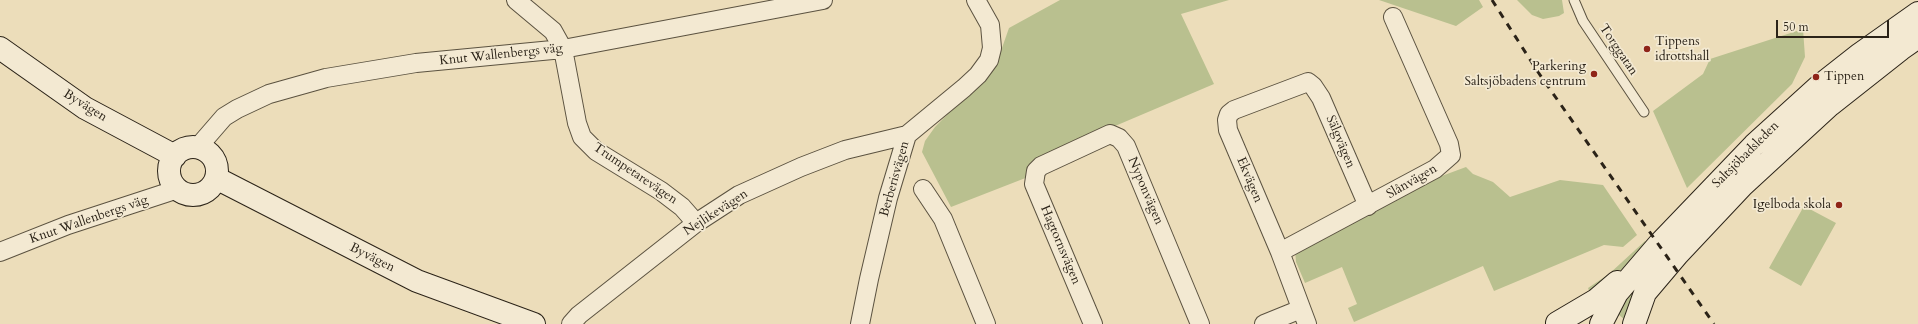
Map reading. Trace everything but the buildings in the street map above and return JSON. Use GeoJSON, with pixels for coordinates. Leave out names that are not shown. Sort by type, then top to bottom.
{"type":"FeatureCollection","features":[{"type":"Feature","properties":{"kind":"main road","name":"Saltsjöbadsleden"},"geometry":{"type":"LineString","coordinates":[[1601,324],[1618,293],[1659,244],[1778,123],[1860,54],[1918,13]]}},
{"type":"Feature","properties":{"kind":"main road","name":"Saltsjöbadsleden"},"geometry":{"type":"LineString","coordinates":[[1634,324],[1644,293],[1678,254],[1742,186],[1830,105],[1901,49],[1918,38]]}},
{"type":"Feature","properties":{"kind":"main road","name":"Byvägen"},"geometry":{"type":"LineString","coordinates":[[0,48],[85,108],[175,156]]}},
{"type":"Feature","properties":{"kind":"main road"},"geometry":{"type":"LineString","coordinates":[[198,147],[206,150],[214,160],[217,168],[216,178],[206,191],[198,194],[190,194],[178,189],[170,176],[170,168],[175,156],[184,149],[198,147]]}},
{"type":"Feature","properties":{"kind":"main road","name":"Byvägen"},"geometry":{"type":"LineString","coordinates":[[216,178],[417,281],[534,324]]}},
{"type":"Feature","properties":{"kind":"main road"},"geometry":{"type":"LineString","coordinates":[[1555,324],[1596,300],[1659,244]]}},
{"type":"Feature","properties":{"kind":"main road"},"geometry":{"type":"LineString","coordinates":[[1555,324],[1582,324]]}},
{"type":"Feature","properties":{"kind":"street","name":"Trumpetarevägen"},"geometry":{"type":"LineString","coordinates":[[516,0],[552,31],[563,49],[582,137],[596,151],[661,191],[682,207],[696,223]]}},
{"type":"Feature","properties":{"kind":"street","name":"Knut Wallenbergs väg"},"geometry":{"type":"LineString","coordinates":[[198,147],[224,117],[237,109],[269,94],[326,78],[416,63],[563,49],[823,0]]}},
{"type":"Feature","properties":{"kind":"street","name":"Berberisvägen"},"geometry":{"type":"LineString","coordinates":[[860,324],[888,198],[907,135],[964,88],[978,75],[989,60],[992,48],[990,25],[976,0]]}},
{"type":"Feature","properties":{"kind":"street","name":"Slånvägen"},"geometry":{"type":"LineString","coordinates":[[1280,252],[1368,206],[1434,169],[1451,155],[1449,144],[1393,17]]}},
{"type":"Feature","properties":{"kind":"street","name":"Sälgvägen"},"geometry":{"type":"LineString","coordinates":[[1308,82],[1314,86],[1321,98],[1368,206]]}},
{"type":"Feature","properties":{"kind":"street","name":"Ekvägen"},"geometry":{"type":"LineString","coordinates":[[1304,317],[1280,252],[1228,130],[1227,120],[1229,114],[1234,110],[1308,82]]}},
{"type":"Feature","properties":{"kind":"street","name":"Nyponvägen"},"geometry":{"type":"LineString","coordinates":[[1041,166],[1110,134],[1119,138],[1126,146],[1200,324]]}},
{"type":"Feature","properties":{"kind":"street","name":"Nejlikevägen"},"geometry":{"type":"LineString","coordinates":[[571,324],[579,315],[696,223],[739,195],[801,167],[845,150],[907,135]]}},
{"type":"Feature","properties":{"kind":"street","name":"Hagtornsvägen"},"geometry":{"type":"LineString","coordinates":[[1041,166],[1036,171],[1034,184],[1093,324]]}},
{"type":"Feature","properties":{"kind":"street","name":"Knut Wallenbergs väg"},"geometry":{"type":"LineString","coordinates":[[0,252],[68,225],[178,189]]}},
{"type":"Feature","properties":{"kind":"street"},"geometry":{"type":"LineString","coordinates":[[923,189],[943,219],[986,324]]}},
{"type":"Feature","properties":{"kind":"street"},"geometry":{"type":"LineString","coordinates":[[1264,324],[1304,317]]}},
{"type":"Feature","properties":{"kind":"lane","name":"Torggatan"},"geometry":{"type":"LineString","coordinates":[[1574,0],[1583,21],[1644,112]]}},
{"type":"Feature","properties":{"kind":"green space"},"geometry":{"type":"Polygon","coordinates":[[[1060,0],[1229,0],[1181,14],[1214,84],[1035,160],[1028,177],[951,207],[922,152],[925,141],[935,127],[996,65],[1009,28],[1060,0]]]}},
{"type":"Feature","properties":{"kind":"green space"},"geometry":{"type":"Polygon","coordinates":[[[1379,0],[1479,0],[1483,7],[1456,26],[1379,0]]]}},
{"type":"Feature","properties":{"kind":"green space"},"geometry":{"type":"Polygon","coordinates":[[[1517,0],[1562,0],[1564,13],[1559,16],[1543,19],[1532,15],[1517,0]]]}},
{"type":"Feature","properties":{"kind":"green space"},"geometry":{"type":"Polygon","coordinates":[[[1803,29],[1805,57],[1792,84],[1687,188],[1653,111],[1703,74],[1710,59],[1803,29]]]}},
{"type":"Feature","properties":{"kind":"green space"},"geometry":{"type":"Polygon","coordinates":[[[1466,167],[1473,174],[1493,182],[1510,197],[1560,180],[1603,185],[1637,235],[1623,247],[1604,245],[1494,291],[1483,266],[1354,322],[1348,308],[1357,304],[1342,267],[1305,283],[1296,262],[1295,250],[1439,177],[1466,167]]]}},
{"type":"Feature","properties":{"kind":"green space"},"geometry":{"type":"Polygon","coordinates":[[[1804,206],[1836,223],[1801,286],[1769,268],[1804,206]]]}},
{"type":"Feature","properties":{"kind":"green space"},"geometry":{"type":"Polygon","coordinates":[[[1645,241],[1647,244],[1619,272],[1590,293],[1588,288],[1609,274],[1645,241]]]}},
{"type":"Feature","properties":{"kind":"green space"},"geometry":{"type":"Polygon","coordinates":[[[1658,259],[1625,320],[1613,310],[1658,259]]]}},
{"type":"Feature","properties":{"kind":"railway"},"geometry":{"type":"LineString","coordinates":[[1492,0],[1538,72],[1714,324]]}},
{"type":"Feature","properties":{"kind":"place","name":"Tippens idrottshall"},"geometry":{"type":"Point","coordinates":[1647,49]}},
{"type":"Feature","properties":{"kind":"place","name":"Parkering Saltsjöbadens centrum"},"geometry":{"type":"Point","coordinates":[1594,74]}},
{"type":"Feature","properties":{"kind":"place","name":"Tippen"},"geometry":{"type":"Point","coordinates":[1816,77]}},
{"type":"Feature","properties":{"kind":"place","name":"Igelboda skola"},"geometry":{"type":"Point","coordinates":[1839,205]}}]}
